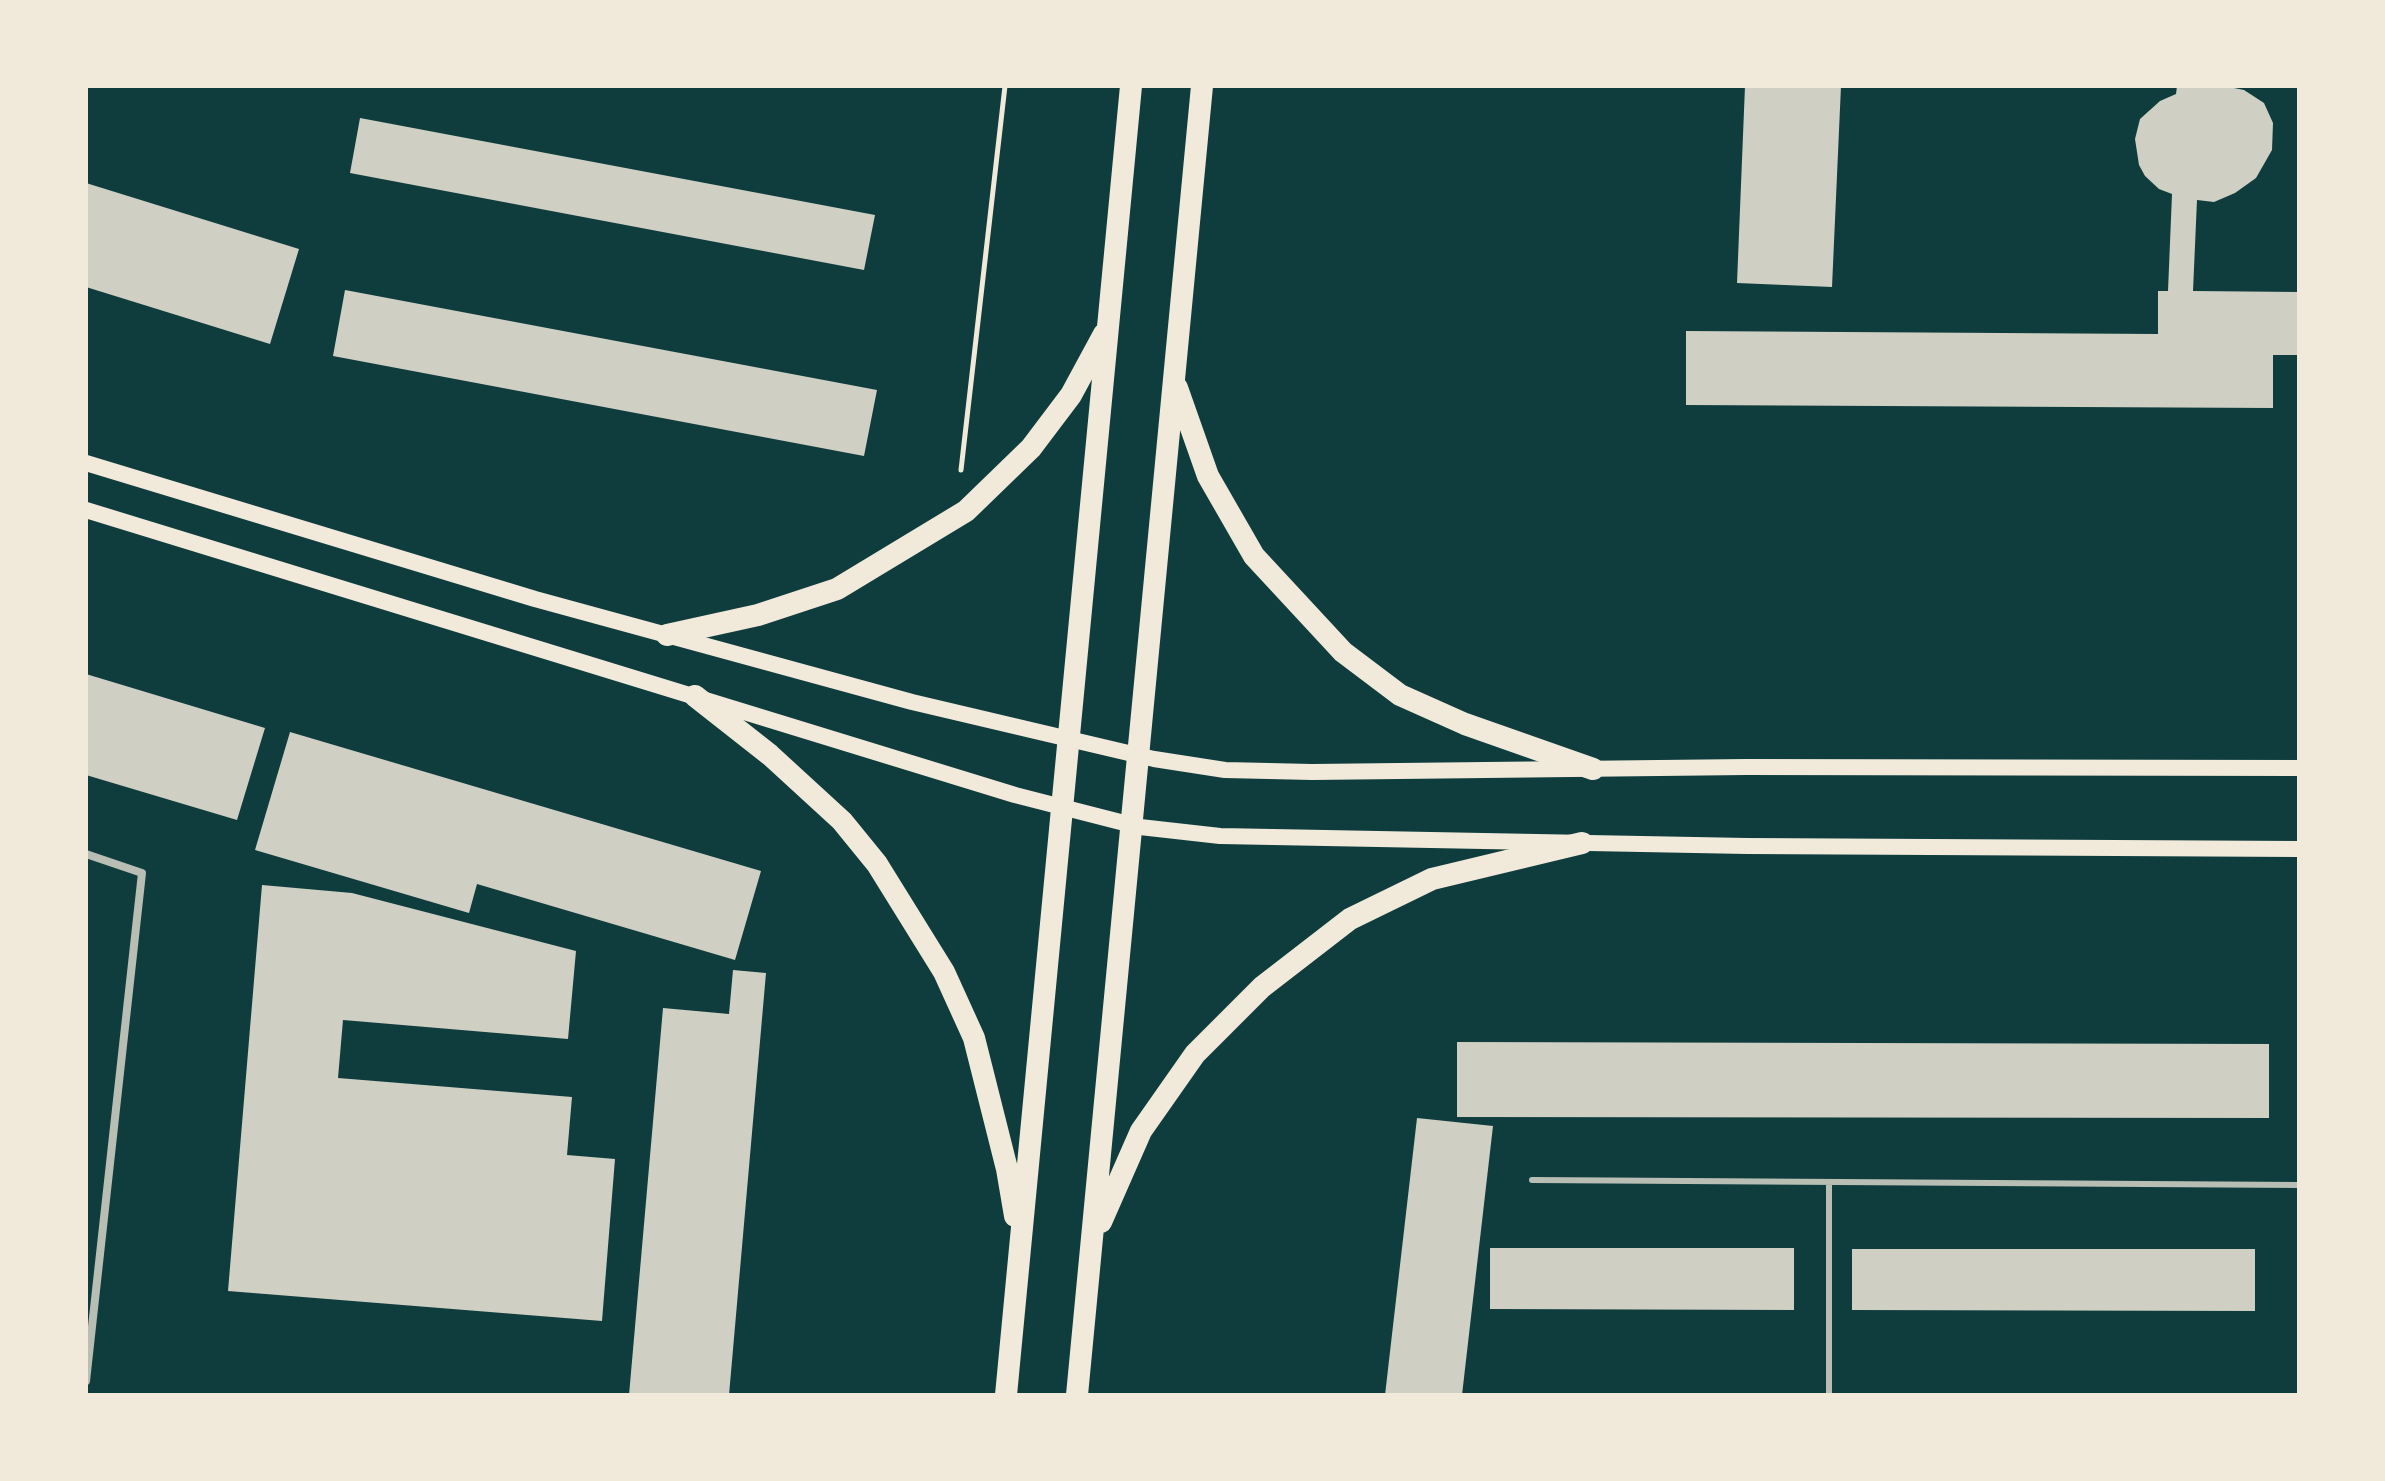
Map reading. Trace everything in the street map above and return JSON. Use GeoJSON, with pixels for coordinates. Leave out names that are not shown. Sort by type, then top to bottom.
{"type":"FeatureCollection","features":[{"type":"Feature","properties":{"kind":"highway"},"geometry":{"type":"LineString","coordinates":[[1006,1395],[1131,86]]}},
{"type":"Feature","properties":{"kind":"highway"},"geometry":{"type":"LineString","coordinates":[[1077,1395],[1202,86]]}},
{"type":"Feature","properties":{"kind":"highway"},"geometry":{"type":"LineString","coordinates":[[667,635],[758,615],[837,589],[955,519],[1031,448],[1071,395],[1108,326]]}},
{"type":"Feature","properties":{"kind":"highway"},"geometry":{"type":"LineString","coordinates":[[1174,380],[1208,476],[1254,556],[1343,652],[1400,695],[1465,724],[1593,769]]}},
{"type":"Feature","properties":{"kind":"highway"},"geometry":{"type":"LineString","coordinates":[[695,696],[770,755],[842,821],[877,864],[944,972],[974,1038],[1007,1169],[1020,1244]]}},
{"type":"Feature","properties":{"kind":"highway"},"geometry":{"type":"LineString","coordinates":[[1092,1241],[1141,1131],[1195,1054],[1262,987],[1350,919],[1432,879],[1582,843]]}},
{"type":"Feature","properties":{"kind":"main road"},"geometry":{"type":"LineString","coordinates":[[86,463],[520,594],[912,702],[1139,756],[1225,770],[2299,768]]}},
{"type":"Feature","properties":{"kind":"main road"},"geometry":{"type":"LineString","coordinates":[[86,510],[1062,808],[1132,825],[1220,836],[1582,843],[2299,849]]}},
{"type":"Feature","properties":{"kind":"street"},"geometry":{"type":"LineString","coordinates":[[86,854],[142,873],[86,1381]]}},
{"type":"Feature","properties":{"kind":"lane"},"geometry":{"type":"LineString","coordinates":[[1532,1180],[2299,1185]]}},
{"type":"Feature","properties":{"kind":"lane"},"geometry":{"type":"LineString","coordinates":[[1829,1182],[1829,1395]]}},
{"type":"Feature","properties":{"kind":"path"},"geometry":{"type":"LineString","coordinates":[[955,519],[1005,86]]}},
{"type":"Feature","properties":{"kind":"building"},"geometry":{"type":"Polygon","coordinates":[[[1745,86],[1841,86],[1832,287],[1737,283],[1745,86]]]}},
{"type":"Feature","properties":{"kind":"building"},"geometry":{"type":"Polygon","coordinates":[[[2177,86],[2224,86],[2244,90],[2264,103],[2273,123],[2272,150],[2256,178],[2235,193],[2214,202],[2197,200],[2193,291],[2299,292],[2299,355],[2273,355],[2273,408],[1686,405],[1686,331],[2158,334],[2158,291],[2168,291],[2172,194],[2159,189],[2145,176],[2139,165],[2135,139],[2140,119],[2160,101],[2176,94],[2177,86]]]}},
{"type":"Feature","properties":{"kind":"building"},"geometry":{"type":"Polygon","coordinates":[[[360,118],[875,215],[864,270],[350,173],[360,118]]]}},
{"type":"Feature","properties":{"kind":"building"},"geometry":{"type":"Polygon","coordinates":[[[86,183],[299,249],[270,344],[86,287],[86,183]]]}},
{"type":"Feature","properties":{"kind":"building"},"geometry":{"type":"Polygon","coordinates":[[[345,290],[877,390],[864,456],[333,356],[345,290]]]}},
{"type":"Feature","properties":{"kind":"building"},"geometry":{"type":"Polygon","coordinates":[[[86,674],[265,728],[237,820],[86,775],[86,674]]]}},
{"type":"Feature","properties":{"kind":"building"},"geometry":{"type":"Polygon","coordinates":[[[290,732],[761,871],[735,960],[477,884],[469,913],[255,850],[290,732]]]}},
{"type":"Feature","properties":{"kind":"building"},"geometry":{"type":"Polygon","coordinates":[[[262,885],[352,893],[576,951],[568,1039],[343,1020],[338,1078],[572,1097],[567,1155],[615,1159],[602,1321],[228,1291],[262,885]]]}},
{"type":"Feature","properties":{"kind":"building"},"geometry":{"type":"Polygon","coordinates":[[[733,970],[766,973],[729,1395],[629,1395],[663,1008],[729,1014],[733,970]]]}},
{"type":"Feature","properties":{"kind":"building"},"geometry":{"type":"Polygon","coordinates":[[[1457,1042],[2269,1044],[2269,1118],[1457,1117],[1457,1042]]]}},
{"type":"Feature","properties":{"kind":"building"},"geometry":{"type":"Polygon","coordinates":[[[1417,1118],[1493,1126],[1462,1395],[1385,1395],[1417,1118]]]}},
{"type":"Feature","properties":{"kind":"building"},"geometry":{"type":"Polygon","coordinates":[[[1490,1248],[1794,1248],[1794,1310],[1490,1309],[1490,1248]]]}},
{"type":"Feature","properties":{"kind":"building"},"geometry":{"type":"Polygon","coordinates":[[[1852,1249],[2255,1249],[2255,1311],[1852,1310],[1852,1249]]]}}]}
